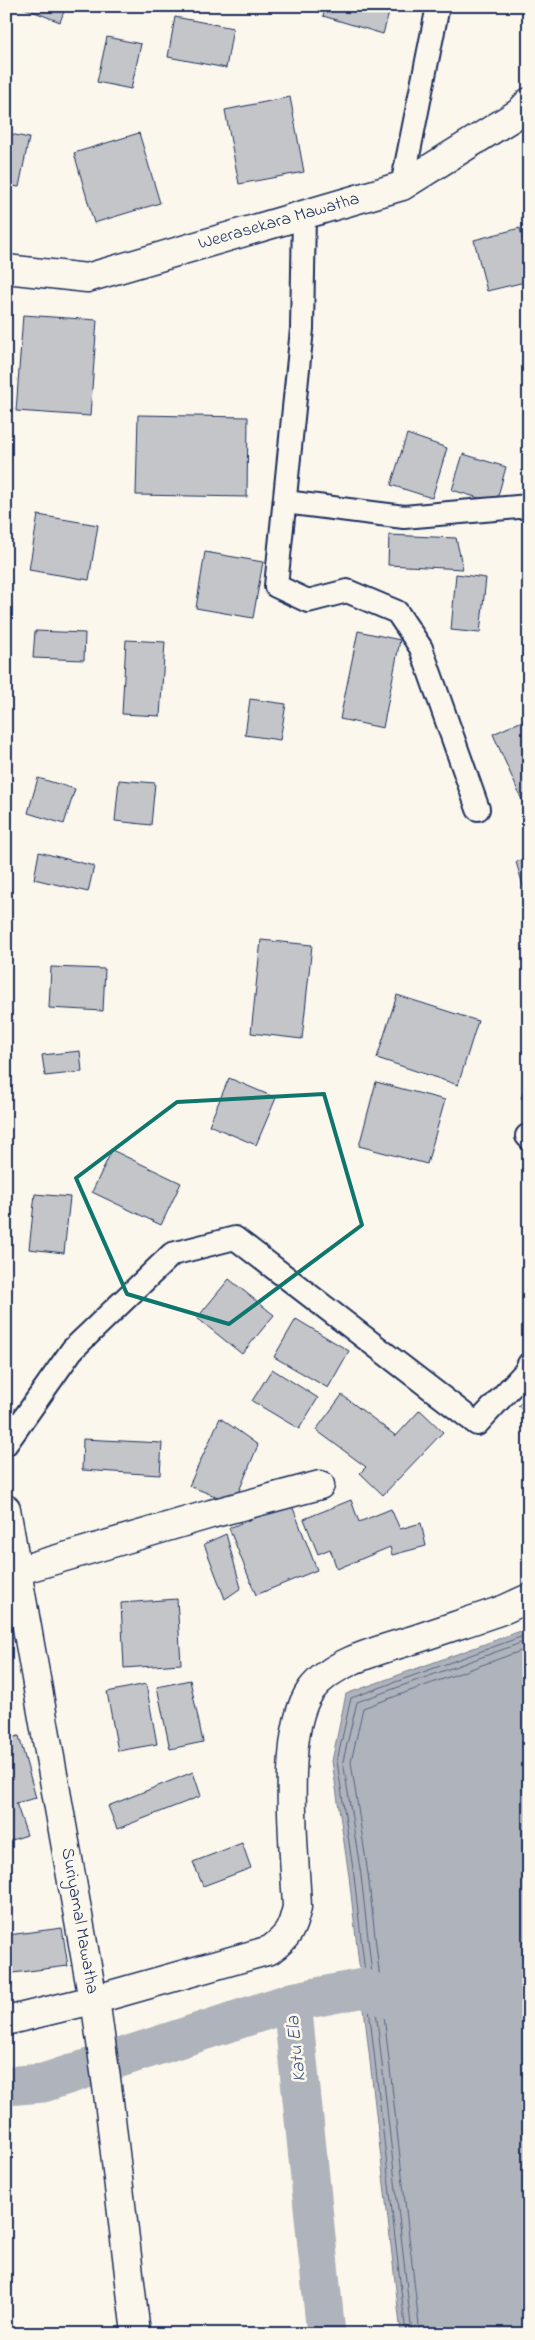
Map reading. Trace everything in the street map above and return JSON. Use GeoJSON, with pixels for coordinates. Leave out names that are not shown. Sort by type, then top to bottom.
{"type":"FeatureCollection","features":[{"type":"Feature","properties":{"kind":"street","name":"Weerasekara Mawatha"},"geometry":{"type":"LineString","coordinates":[[6,269],[87,278],[402,186],[519,113],[529,102]]}},
{"type":"Feature","properties":{"kind":"street"},"geometry":{"type":"LineString","coordinates":[[17,1571],[211,1514],[320,1485]]}},
{"type":"Feature","properties":{"kind":"street","name":"Suriyamal Mawatha"},"geometry":{"type":"LineString","coordinates":[[6,1509],[95,2006],[109,2101],[136,2334]]}},
{"type":"Feature","properties":{"kind":"street"},"geometry":{"type":"LineString","coordinates":[[6,2021],[95,2006],[270,1950],[284,1940],[292,1928],[296,1907],[291,1760],[301,1714],[311,1690],[328,1674],[355,1659],[505,1609],[529,1598]]}},
{"type":"Feature","properties":{"kind":"lane"},"geometry":{"type":"LineString","coordinates":[[402,186],[438,6]]}},
{"type":"Feature","properties":{"kind":"lane"},"geometry":{"type":"LineString","coordinates":[[304,215],[302,329],[276,586],[308,601],[347,591],[397,612],[422,648],[478,809]]}},
{"type":"Feature","properties":{"kind":"lane"},"geometry":{"type":"LineString","coordinates":[[285,502],[404,517],[529,506]]}},
{"type":"Feature","properties":{"kind":"lane"},"geometry":{"type":"LineString","coordinates":[[6,1444],[72,1350],[172,1254],[235,1238],[477,1424],[525,1372],[529,1364]]}},
{"type":"Feature","properties":{"kind":"highlighted area"},"geometry":{"type":"Polygon","coordinates":[[[324,1094],[362,1225],[229,1324],[127,1294],[76,1178],[177,1102],[324,1094]]]}},
{"type":"Feature","properties":{"kind":"water"},"geometry":{"type":"Polygon","coordinates":[[[529,1628],[529,2334],[401,2334],[349,1876],[332,1761],[346,1694],[529,1628]]]}},
{"type":"Feature","properties":{"kind":"building"},"geometry":{"type":"Polygon","coordinates":[[[19,6],[66,6],[60,22],[19,6]]]}},
{"type":"Feature","properties":{"kind":"building"},"geometry":{"type":"Polygon","coordinates":[[[326,6],[391,6],[383,34],[323,16],[326,6]]]}},
{"type":"Feature","properties":{"kind":"building"},"geometry":{"type":"Polygon","coordinates":[[[175,17],[233,28],[226,68],[168,57],[175,17]]]}},
{"type":"Feature","properties":{"kind":"building"},"geometry":{"type":"Polygon","coordinates":[[[107,37],[141,44],[131,89],[97,82],[107,37]]]}},
{"type":"Feature","properties":{"kind":"building"},"geometry":{"type":"Polygon","coordinates":[[[290,97],[304,172],[239,184],[225,110],[290,97]]]}},
{"type":"Feature","properties":{"kind":"building"},"geometry":{"type":"Polygon","coordinates":[[[6,133],[29,138],[19,187],[6,185],[6,133]]]}},
{"type":"Feature","properties":{"kind":"building"},"geometry":{"type":"Polygon","coordinates":[[[139,133],[160,203],[94,223],[74,153],[139,133]]]}},
{"type":"Feature","properties":{"kind":"building"},"geometry":{"type":"Polygon","coordinates":[[[520,228],[529,266],[529,281],[487,291],[474,240],[520,228]]]}},
{"type":"Feature","properties":{"kind":"building"},"geometry":{"type":"Polygon","coordinates":[[[23,315],[97,320],[90,416],[16,411],[23,315]]]}},
{"type":"Feature","properties":{"kind":"building"},"geometry":{"type":"Polygon","coordinates":[[[138,415],[248,417],[247,497],[136,495],[138,415]]]}},
{"type":"Feature","properties":{"kind":"building"},"geometry":{"type":"Polygon","coordinates":[[[407,434],[447,448],[432,498],[391,485],[407,434]]]}},
{"type":"Feature","properties":{"kind":"building"},"geometry":{"type":"Polygon","coordinates":[[[463,454],[506,467],[496,503],[452,490],[463,454]]]}},
{"type":"Feature","properties":{"kind":"building"},"geometry":{"type":"Polygon","coordinates":[[[38,515],[98,525],[89,580],[29,570],[38,515]]]}},
{"type":"Feature","properties":{"kind":"building"},"geometry":{"type":"Polygon","coordinates":[[[389,535],[456,538],[463,569],[388,565],[389,535]]]}},
{"type":"Feature","properties":{"kind":"building"},"geometry":{"type":"Polygon","coordinates":[[[205,552],[263,562],[253,618],[196,608],[205,552]]]}},
{"type":"Feature","properties":{"kind":"building"},"geometry":{"type":"Polygon","coordinates":[[[456,574],[486,578],[480,633],[451,630],[456,574]]]}},
{"type":"Feature","properties":{"kind":"building"},"geometry":{"type":"Polygon","coordinates":[[[35,631],[85,633],[84,660],[33,658],[35,631]]]}},
{"type":"Feature","properties":{"kind":"building"},"geometry":{"type":"Polygon","coordinates":[[[358,631],[400,640],[383,728],[340,719],[358,631]]]}},
{"type":"Feature","properties":{"kind":"building"},"geometry":{"type":"Polygon","coordinates":[[[126,640],[165,642],[160,716],[122,714],[126,640]]]}},
{"type":"Feature","properties":{"kind":"building"},"geometry":{"type":"Polygon","coordinates":[[[250,699],[286,704],[280,740],[245,735],[250,699]]]}},
{"type":"Feature","properties":{"kind":"building"},"geometry":{"type":"Polygon","coordinates":[[[529,718],[529,808],[526,809],[493,734],[529,718]]]}},
{"type":"Feature","properties":{"kind":"building"},"geometry":{"type":"Polygon","coordinates":[[[38,778],[75,789],[64,824],[28,813],[38,778]]]}},
{"type":"Feature","properties":{"kind":"building"},"geometry":{"type":"Polygon","coordinates":[[[119,780],[155,783],[151,825],[115,821],[119,780]]]}},
{"type":"Feature","properties":{"kind":"building"},"geometry":{"type":"Polygon","coordinates":[[[39,852],[94,866],[88,892],[34,879],[39,852]]]}},
{"type":"Feature","properties":{"kind":"building"},"geometry":{"type":"Polygon","coordinates":[[[529,858],[529,905],[516,862],[529,858]]]}},
{"type":"Feature","properties":{"kind":"building"},"geometry":{"type":"Polygon","coordinates":[[[261,940],[312,945],[302,1039],[251,1033],[261,940]]]}},
{"type":"Feature","properties":{"kind":"building"},"geometry":{"type":"Polygon","coordinates":[[[51,967],[105,969],[103,1011],[49,1008],[51,967]]]}},
{"type":"Feature","properties":{"kind":"building"},"geometry":{"type":"Polygon","coordinates":[[[397,995],[478,1021],[458,1085],[377,1058],[397,995]]]}},
{"type":"Feature","properties":{"kind":"building"},"geometry":{"type":"Polygon","coordinates":[[[80,1051],[82,1072],[45,1076],[42,1055],[80,1051]]]}},
{"type":"Feature","properties":{"kind":"building"},"geometry":{"type":"Polygon","coordinates":[[[229,1078],[276,1098],[256,1145],[209,1125],[229,1078]]]}},
{"type":"Feature","properties":{"kind":"building"},"geometry":{"type":"Polygon","coordinates":[[[376,1082],[445,1100],[427,1164],[359,1146],[376,1082]]]}},
{"type":"Feature","properties":{"kind":"building"},"geometry":{"type":"Polygon","coordinates":[[[529,1082],[529,1103],[521,1098],[529,1082]]]}},
{"type":"Feature","properties":{"kind":"building"},"geometry":{"type":"Polygon","coordinates":[[[112,1150],[181,1183],[161,1225],[92,1192],[112,1150]]]}},
{"type":"Feature","properties":{"kind":"building"},"geometry":{"type":"Polygon","coordinates":[[[35,1194],[70,1197],[64,1253],[29,1249],[35,1194]]]}},
{"type":"Feature","properties":{"kind":"building"},"geometry":{"type":"Polygon","coordinates":[[[229,1279],[274,1315],[242,1354],[197,1318],[229,1279]]]}},
{"type":"Feature","properties":{"kind":"building"},"geometry":{"type":"Polygon","coordinates":[[[296,1319],[349,1351],[328,1388],[274,1357],[296,1319]]]}},
{"type":"Feature","properties":{"kind":"building"},"geometry":{"type":"Polygon","coordinates":[[[272,1369],[318,1398],[299,1429],[252,1401],[272,1369]]]}},
{"type":"Feature","properties":{"kind":"building"},"geometry":{"type":"Polygon","coordinates":[[[342,1395],[396,1436],[420,1410],[443,1432],[383,1495],[360,1473],[366,1467],[316,1430],[342,1395]]]}},
{"type":"Feature","properties":{"kind":"building"},"geometry":{"type":"Polygon","coordinates":[[[529,1395],[529,1416],[518,1406],[529,1395]]]}},
{"type":"Feature","properties":{"kind":"building"},"geometry":{"type":"Polygon","coordinates":[[[220,1418],[258,1445],[234,1503],[189,1486],[220,1418]]]}},
{"type":"Feature","properties":{"kind":"building"},"geometry":{"type":"Polygon","coordinates":[[[83,1439],[162,1443],[160,1475],[82,1470],[83,1439]]]}},
{"type":"Feature","properties":{"kind":"building"},"geometry":{"type":"Polygon","coordinates":[[[351,1500],[359,1522],[391,1509],[400,1529],[421,1523],[426,1546],[392,1555],[390,1547],[337,1569],[330,1549],[318,1554],[304,1519],[351,1500]]]}},
{"type":"Feature","properties":{"kind":"building"},"geometry":{"type":"Polygon","coordinates":[[[291,1503],[317,1570],[256,1595],[229,1528],[291,1503]]]}},
{"type":"Feature","properties":{"kind":"building"},"geometry":{"type":"Polygon","coordinates":[[[226,1534],[241,1588],[225,1599],[204,1544],[226,1534]]]}},
{"type":"Feature","properties":{"kind":"building"},"geometry":{"type":"Polygon","coordinates":[[[177,1599],[181,1664],[124,1668],[121,1603],[177,1599]]]}},
{"type":"Feature","properties":{"kind":"building"},"geometry":{"type":"Polygon","coordinates":[[[6,1654],[10,1679],[6,1680],[6,1654]]]}},
{"type":"Feature","properties":{"kind":"building"},"geometry":{"type":"Polygon","coordinates":[[[190,1680],[203,1742],[170,1749],[157,1687],[190,1680]]]}},
{"type":"Feature","properties":{"kind":"building"},"geometry":{"type":"Polygon","coordinates":[[[146,1684],[157,1744],[118,1751],[107,1692],[146,1684]]]}},
{"type":"Feature","properties":{"kind":"building"},"geometry":{"type":"Polygon","coordinates":[[[19,1736],[36,1798],[16,1803],[27,1835],[6,1842],[6,1739],[19,1736]]]}},
{"type":"Feature","properties":{"kind":"building"},"geometry":{"type":"Polygon","coordinates":[[[193,1772],[201,1796],[117,1829],[108,1806],[193,1772]]]}},
{"type":"Feature","properties":{"kind":"building"},"geometry":{"type":"Polygon","coordinates":[[[242,1843],[251,1868],[203,1886],[193,1862],[242,1843]]]}},
{"type":"Feature","properties":{"kind":"building"},"geometry":{"type":"Polygon","coordinates":[[[62,1928],[68,1966],[13,1973],[8,1935],[62,1928]]]}},
{"type":"Feature","properties":{"kind":"waterway"},"geometry":{"type":"LineString","coordinates":[[292,2002],[363,1988],[411,2008]]}},
{"type":"Feature","properties":{"kind":"waterway","name":"Katu Ela"},"geometry":{"type":"LineString","coordinates":[[6,2086],[43,2083],[292,2002],[326,2334]]}}]}
